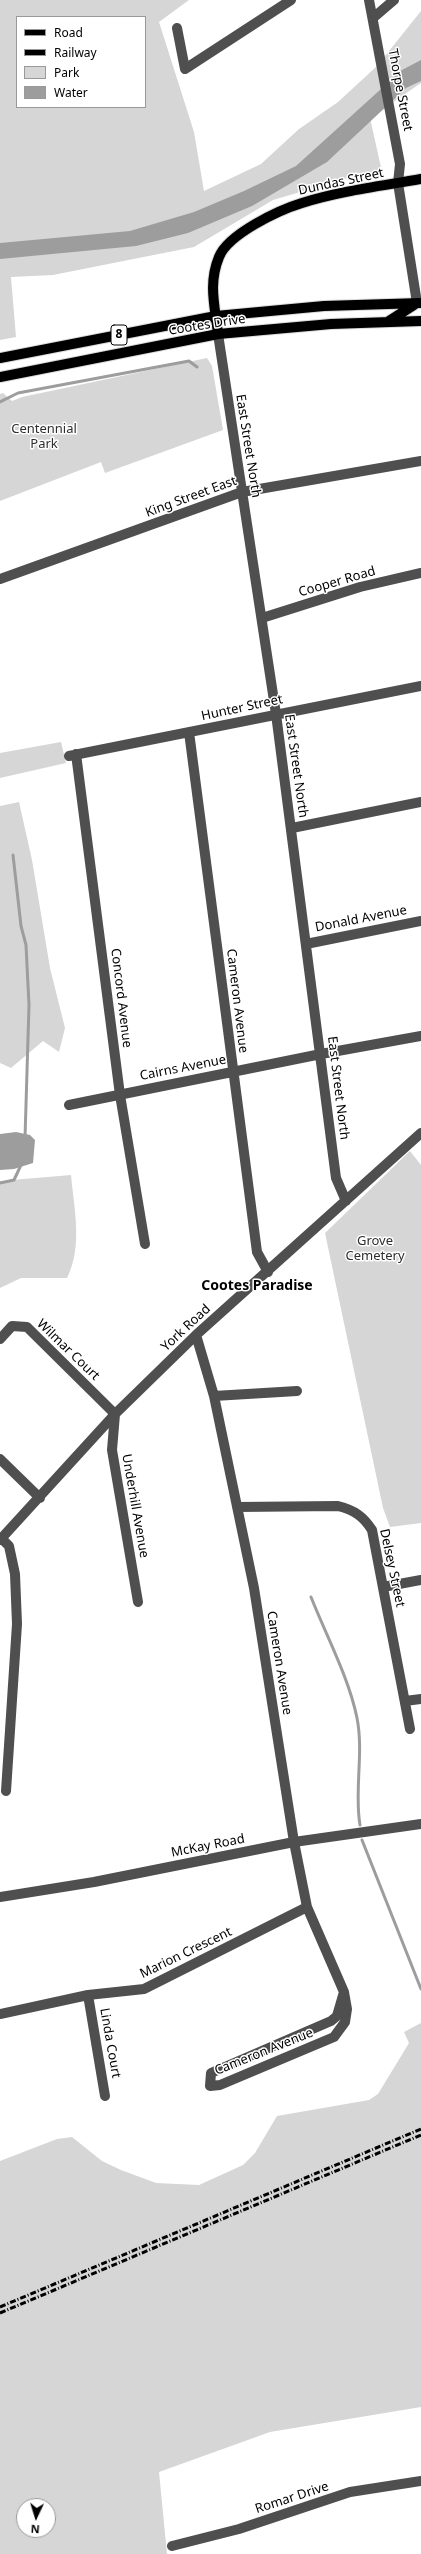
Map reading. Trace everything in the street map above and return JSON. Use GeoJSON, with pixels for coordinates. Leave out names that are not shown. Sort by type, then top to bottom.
{"type":"FeatureCollection","features":[{"type":"Feature","properties":{"kind":"main road","name":"Dundas Street"},"geometry":{"type":"LineString","coordinates":[[218,334],[211,289],[219,256],[227,245],[247,229],[301,203],[421,179]]}},
{"type":"Feature","properties":{"kind":"main road","name":"Cootes Drive"},"geometry":{"type":"LineString","coordinates":[[0,358],[216,316],[324,306],[419,303]]}},
{"type":"Feature","properties":{"kind":"main road"},"geometry":{"type":"LineString","coordinates":[[389,321],[419,303]]}},
{"type":"Feature","properties":{"kind":"main road","name":"Cootes Drive"},"geometry":{"type":"LineString","coordinates":[[0,377],[218,334],[389,321],[421,321]]}},
{"type":"Feature","properties":{"kind":"street"},"geometry":{"type":"LineString","coordinates":[[177,28],[185,69],[291,0]]}},
{"type":"Feature","properties":{"kind":"street","name":"Thorpe Street"},"geometry":{"type":"LineString","coordinates":[[369,0],[392,113],[400,164],[398,183],[419,303]]}},
{"type":"Feature","properties":{"kind":"street"},"geometry":{"type":"LineString","coordinates":[[373,18],[394,0]]}},
{"type":"Feature","properties":{"kind":"street","name":"East Street North"},"geometry":{"type":"LineString","coordinates":[[218,334],[262,618],[292,828],[336,1178],[346,1201]]}},
{"type":"Feature","properties":{"kind":"street","name":"King Street East"},"geometry":{"type":"LineString","coordinates":[[0,579],[242,492],[421,462]]}},
{"type":"Feature","properties":{"kind":"street","name":"Cooper Road"},"geometry":{"type":"LineString","coordinates":[[262,618],[360,587],[420,573]]}},
{"type":"Feature","properties":{"kind":"street","name":"Hunter Street"},"geometry":{"type":"LineString","coordinates":[[72,755],[421,686]]}},
{"type":"Feature","properties":{"kind":"street","name":"Cameron Avenue"},"geometry":{"type":"LineString","coordinates":[[189,732],[257,1252],[268,1272]]}},
{"type":"Feature","properties":{"kind":"street","name":"Concord Avenue"},"geometry":{"type":"LineString","coordinates":[[72,755],[120,1095],[145,1244]]}},
{"type":"Feature","properties":{"kind":"street"},"geometry":{"type":"LineString","coordinates":[[292,828],[421,802]]}},
{"type":"Feature","properties":{"kind":"street","name":"Donald Avenue"},"geometry":{"type":"LineString","coordinates":[[306,944],[421,921]]}},
{"type":"Feature","properties":{"kind":"street","name":"Cairns Avenue"},"geometry":{"type":"LineString","coordinates":[[69,1105],[321,1054],[421,1036]]}},
{"type":"Feature","properties":{"kind":"street","name":"York Road"},"geometry":{"type":"LineString","coordinates":[[1,1539],[115,1414],[196,1335],[268,1272],[421,1133]]}},
{"type":"Feature","properties":{"kind":"street","name":"Wilmar Court"},"geometry":{"type":"LineString","coordinates":[[0,1339],[12,1326],[27,1327],[115,1414]]}},
{"type":"Feature","properties":{"kind":"street","name":"Cameron Avenue"},"geometry":{"type":"LineString","coordinates":[[196,1335],[214,1396],[254,1588],[294,1842],[306,1907],[344,1992],[347,2009],[345,2022],[334,2036],[220,2085],[210,2086],[211,2073],[330,2021],[336,2016],[344,1992]]}},
{"type":"Feature","properties":{"kind":"street"},"geometry":{"type":"LineString","coordinates":[[214,1396],[297,1391]]}},
{"type":"Feature","properties":{"kind":"street","name":"Underhill Avenue"},"geometry":{"type":"LineString","coordinates":[[115,1414],[112,1450],[138,1602]]}},
{"type":"Feature","properties":{"kind":"street"},"geometry":{"type":"LineString","coordinates":[[0,1459],[40,1498]]}},
{"type":"Feature","properties":{"kind":"street","name":"Delsey Street"},"geometry":{"type":"LineString","coordinates":[[237,1507],[338,1506],[350,1509],[364,1517],[372,1530],[410,1729]]}},
{"type":"Feature","properties":{"kind":"street"},"geometry":{"type":"LineString","coordinates":[[1,1539],[9,1546],[14,1568],[17,1624],[6,1791]]}},
{"type":"Feature","properties":{"kind":"street"},"geometry":{"type":"LineString","coordinates":[[383,1587],[421,1580]]}},
{"type":"Feature","properties":{"kind":"street"},"geometry":{"type":"LineString","coordinates":[[405,1701],[421,1699]]}},
{"type":"Feature","properties":{"kind":"street","name":"McKay Road"},"geometry":{"type":"LineString","coordinates":[[0,1897],[94,1882],[294,1842],[421,1824]]}},
{"type":"Feature","properties":{"kind":"street","name":"Marion Crescent"},"geometry":{"type":"LineString","coordinates":[[0,2014],[88,1995],[144,1989],[306,1907]]}},
{"type":"Feature","properties":{"kind":"street","name":"Linda Court"},"geometry":{"type":"LineString","coordinates":[[88,1995],[105,2096]]}},
{"type":"Feature","properties":{"kind":"street","name":"Romar Drive"},"geometry":{"type":"LineString","coordinates":[[172,2546],[239,2529],[350,2492],[421,2481]]}},
{"type":"Feature","properties":{"kind":"green space"},"geometry":{"type":"Polygon","coordinates":[[[0,0],[189,0],[159,22],[194,132],[204,191],[261,164],[299,129],[338,102],[377,66],[421,11],[421,83],[370,118],[382,172],[361,174],[273,200],[194,247],[53,275],[11,277],[16,337],[0,340],[0,0]]]}},
{"type":"Feature","properties":{"kind":"green space","name":"Centennial Park"},"geometry":{"type":"Polygon","coordinates":[[[207,358],[212,366],[223,430],[105,473],[101,462],[0,501],[0,394],[3,393],[12,401],[22,397],[207,358]]]}},
{"type":"Feature","properties":{"kind":"green space"},"geometry":{"type":"Polygon","coordinates":[[[61,742],[66,763],[0,778],[0,753],[61,742]]]}},
{"type":"Feature","properties":{"kind":"green space"},"geometry":{"type":"Polygon","coordinates":[[[19,802],[32,860],[50,968],[65,1028],[59,1052],[43,1041],[11,1068],[0,1063],[0,806],[19,802]]]}},
{"type":"Feature","properties":{"kind":"green space","name":"Grove Cemetery"},"geometry":{"type":"Polygon","coordinates":[[[410,1151],[421,1165],[421,1523],[390,1527],[383,1508],[325,1233],[410,1151]]]}},
{"type":"Feature","properties":{"kind":"green space"},"geometry":{"type":"Polygon","coordinates":[[[71,1175],[76,1240],[72,1266],[67,1278],[21,1278],[0,1288],[0,1181],[71,1175]]]}},
{"type":"Feature","properties":{"kind":"green space"},"geometry":{"type":"Polygon","coordinates":[[[421,2023],[421,2407],[270,2432],[159,2472],[167,2554],[0,2554],[0,2161],[57,2139],[72,2137],[102,2161],[121,2170],[156,2183],[199,2185],[243,2165],[255,2153],[277,2116],[369,2100],[378,2094],[409,2043],[404,2032],[421,2023]]]}},
{"type":"Feature","properties":{"kind":"water"},"geometry":{"type":"Polygon","coordinates":[[[421,60],[421,81],[406,88],[327,162],[252,206],[188,233],[136,246],[0,259],[0,243],[130,231],[194,212],[244,191],[296,166],[402,70],[421,60]]]}},
{"type":"Feature","properties":{"kind":"water"},"geometry":{"type":"Polygon","coordinates":[[[16,1132],[30,1135],[35,1140],[33,1163],[14,1169],[0,1170],[0,1134],[16,1132]]]}},
{"type":"Feature","properties":{"kind":"waterway"},"geometry":{"type":"LineString","coordinates":[[0,402],[18,393],[189,361],[197,367]]}},
{"type":"Feature","properties":{"kind":"waterway"},"geometry":{"type":"LineString","coordinates":[[13,855],[21,926],[26,945],[29,1005],[25,1138]]}},
{"type":"Feature","properties":{"kind":"waterway"},"geometry":{"type":"LineString","coordinates":[[0,1183],[14,1180],[21,1165]]}},
{"type":"Feature","properties":{"kind":"waterway"},"geometry":{"type":"LineString","coordinates":[[311,1597],[343,1672],[357,1718],[360,1745],[358,1799],[360,1825]]}},
{"type":"Feature","properties":{"kind":"waterway"},"geometry":{"type":"LineString","coordinates":[[362,1840],[421,1989]]}},
{"type":"Feature","properties":{"kind":"railway"},"geometry":{"type":"LineString","coordinates":[[0,2307],[421,2129]]}},
{"type":"Feature","properties":{"kind":"railway"},"geometry":{"type":"LineString","coordinates":[[0,2313],[421,2135]]}},
{"type":"Feature","properties":{"kind":"district","name":"Cootes Paradise"},"geometry":{"type":"Point","coordinates":[257,1286]}}]}
